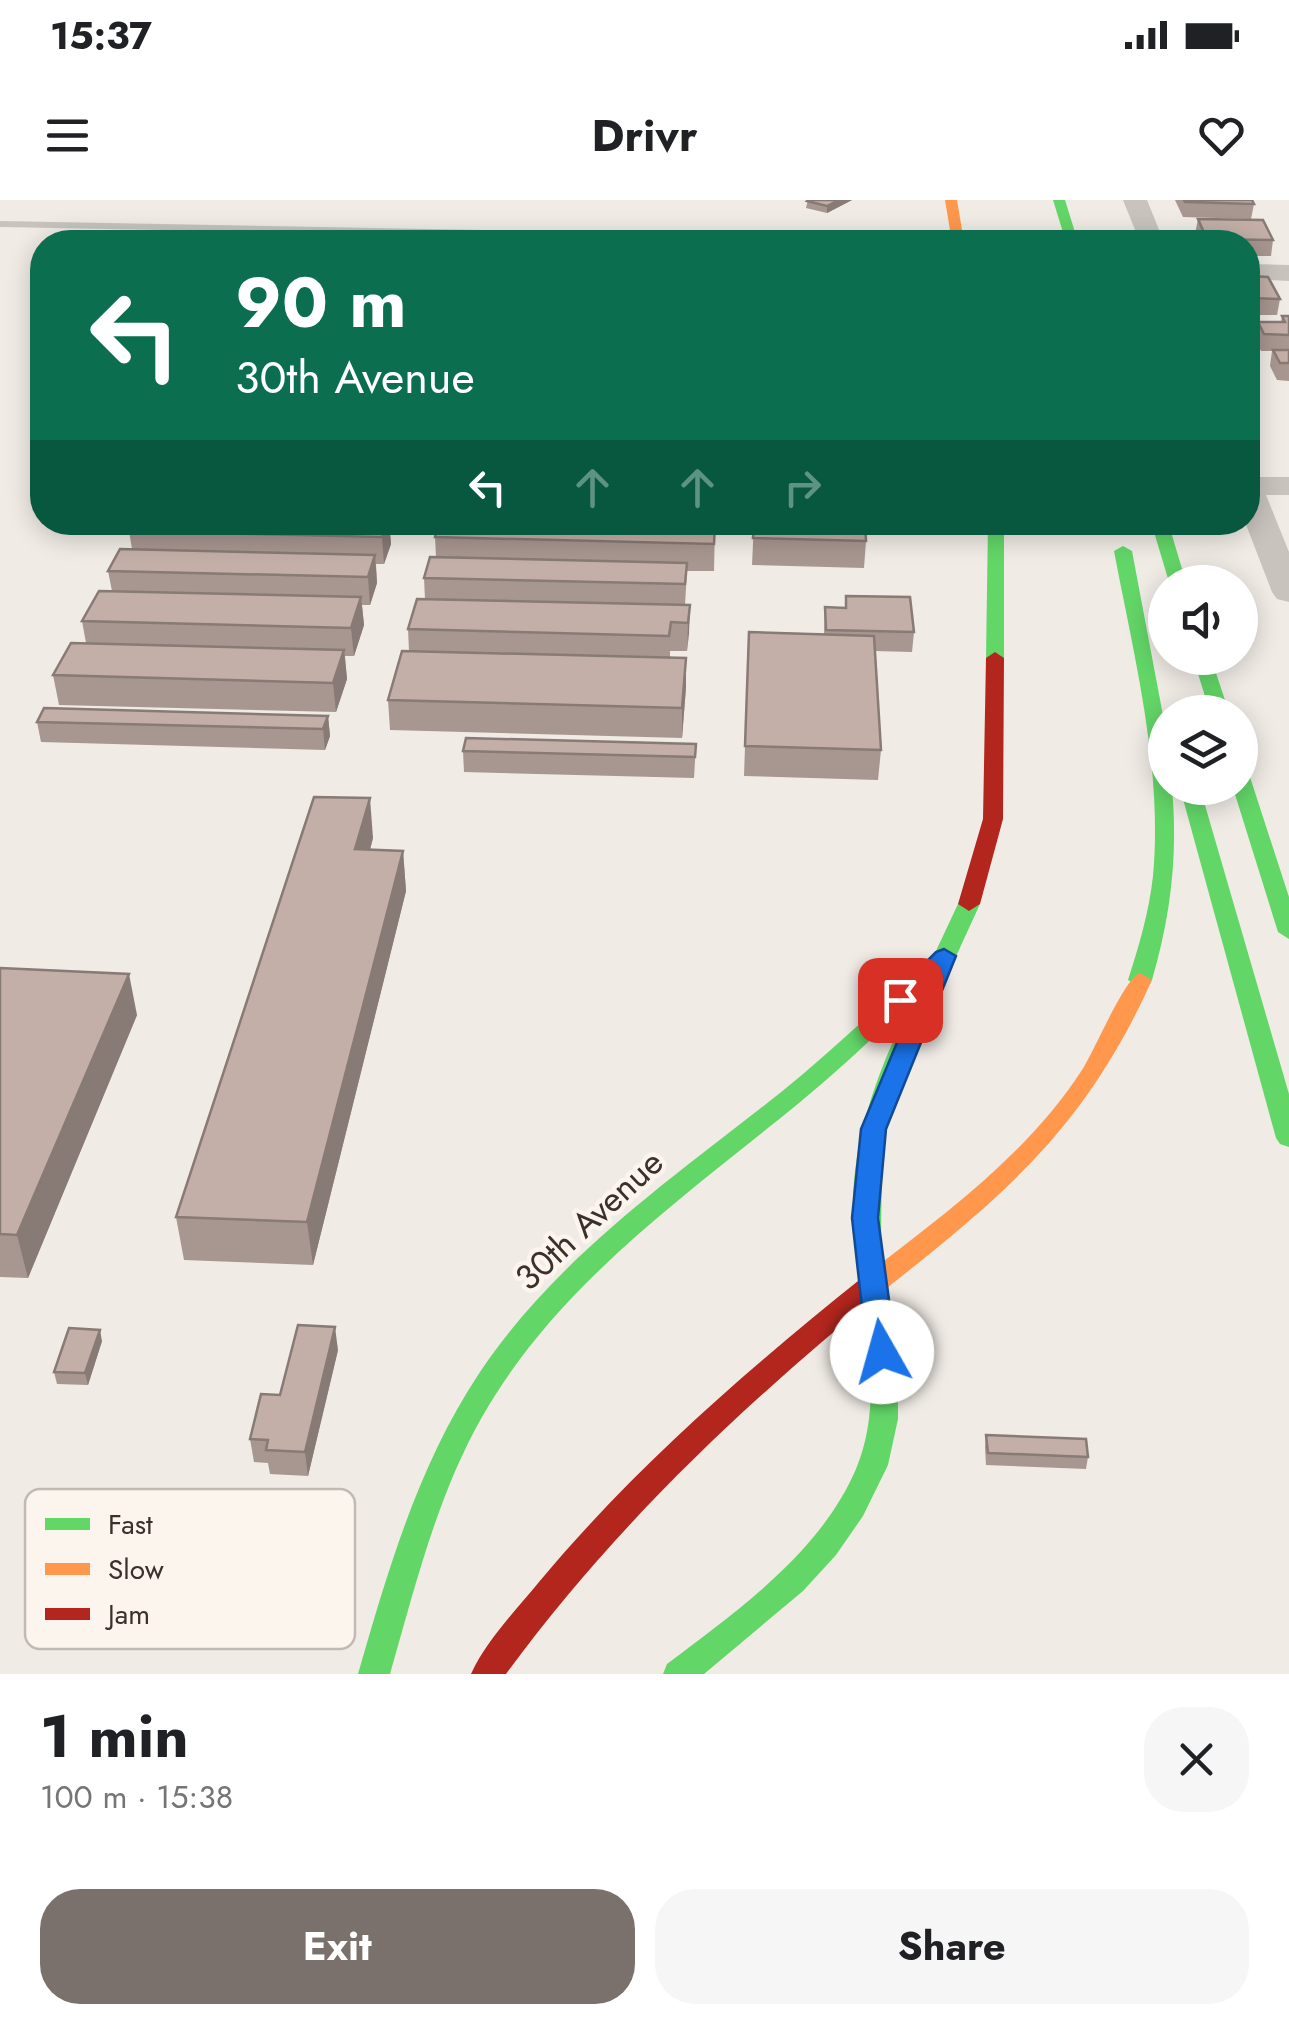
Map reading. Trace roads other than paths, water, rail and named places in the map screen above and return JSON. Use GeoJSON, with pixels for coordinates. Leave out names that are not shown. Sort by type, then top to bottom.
{"type":"FeatureCollection","features":[{"type":"Feature","properties":{"kind":"main road"},"geometry":{"type":"LineString","coordinates":[[951,200],[956,230]]}},
{"type":"Feature","properties":{"kind":"main road"},"geometry":{"type":"LineString","coordinates":[[1059,200],[1068,230]]}},
{"type":"Feature","properties":{"kind":"main road","name":"30th Avenue"},"geometry":{"type":"LineString","coordinates":[[680,1674],[766,1608],[818,1559],[856,1508],[878,1456],[886,1405],[865,1218],[874,1129],[981,876],[993,819],[996,535]]}},
{"type":"Feature","properties":{"kind":"main road"},"geometry":{"type":"LineString","coordinates":[[1118,535],[1164,695]]}},
{"type":"Feature","properties":{"kind":"main road"},"geometry":{"type":"LineString","coordinates":[[1164,535],[1173,565]]}},
{"type":"Feature","properties":{"kind":"main road"},"geometry":{"type":"LineString","coordinates":[[487,1674],[538,1598],[615,1508],[695,1428],[1020,1165],[1081,1092],[1122,1022],[1149,954],[1161,898],[1164,824],[1122,551]]}},
{"type":"Feature","properties":{"kind":"main road"},"geometry":{"type":"LineString","coordinates":[[1195,805],[1289,1138]]}},
{"type":"Feature","properties":{"kind":"main road"},"geometry":{"type":"LineString","coordinates":[[1249,805],[1289,932]]}},
{"type":"Feature","properties":{"kind":"main road","name":"30th Avenue"},"geometry":{"type":"LineString","coordinates":[[374,1674],[403,1573],[456,1448],[489,1381],[532,1323],[586,1261],[656,1198],[835,1060],[944,956]]}},
{"type":"Feature","properties":{"kind":"street"},"geometry":{"type":"LineString","coordinates":[[1135,200],[1147,230]]}},
{"type":"Feature","properties":{"kind":"street"},"geometry":{"type":"LineString","coordinates":[[1260,272],[1289,272]]}},
{"type":"Feature","properties":{"kind":"street"},"geometry":{"type":"LineString","coordinates":[[1260,487],[1289,486]]}},
{"type":"Feature","properties":{"kind":"street"},"geometry":{"type":"LineString","coordinates":[[1260,518],[1289,592]]}},
{"type":"Feature","properties":{"kind":"lane"},"geometry":{"type":"LineString","coordinates":[[0,224],[319,230]]}}]}
